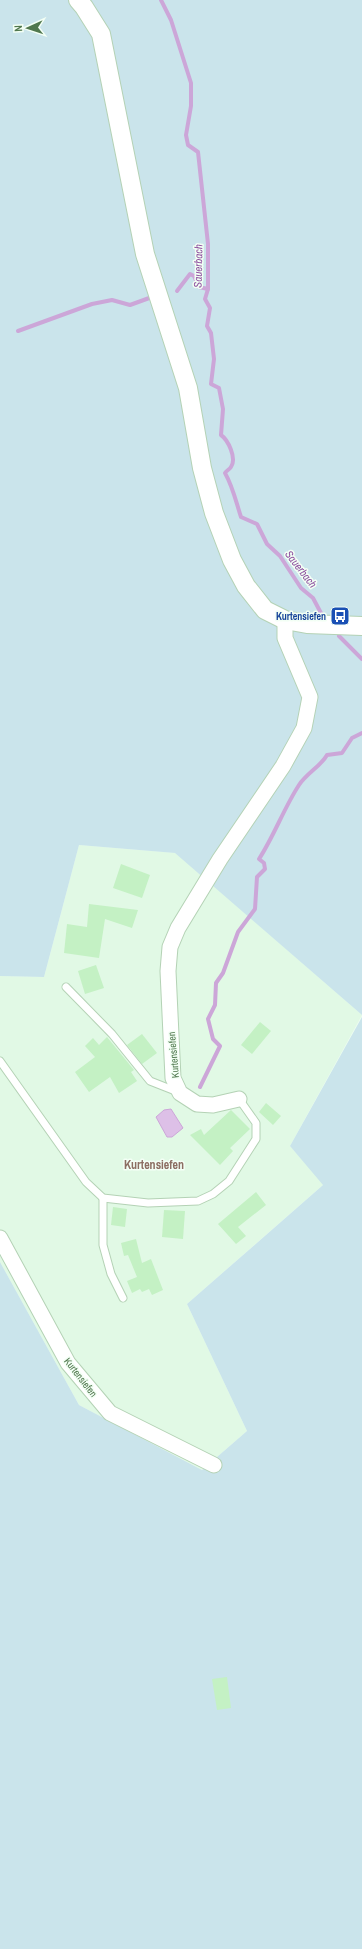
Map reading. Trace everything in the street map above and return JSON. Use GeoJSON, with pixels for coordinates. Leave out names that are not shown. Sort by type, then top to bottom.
{"type":"FeatureCollection","features":[{"type":"Feature","properties":{"kind":"street"},"geometry":{"type":"LineString","coordinates":[[78,0],[84,6],[101,34],[145,254],[188,388],[202,468],[214,513],[232,560],[246,586],[265,610],[285,620],[307,624],[362,626]]}},
{"type":"Feature","properties":{"kind":"street","name":"Kurtensiefen"},"geometry":{"type":"LineString","coordinates":[[240,1099],[213,1105],[197,1104],[180,1092],[173,1078],[168,971],[170,947],[178,928],[220,859],[284,766],[304,728],[310,697],[285,638],[285,620]]}},
{"type":"Feature","properties":{"kind":"street","name":"Kurtensiefen"},"geometry":{"type":"LineString","coordinates":[[0,1238],[68,1363],[110,1413],[214,1465]]}},
{"type":"Feature","properties":{"kind":"lane"},"geometry":{"type":"LineString","coordinates":[[66,987],[112,1034],[150,1081],[180,1092]]}},
{"type":"Feature","properties":{"kind":"lane"},"geometry":{"type":"LineString","coordinates":[[0,1061],[86,1182],[103,1198],[103,1245],[111,1274],[123,1298]]}},
{"type":"Feature","properties":{"kind":"lane","name":"Kurtensiefen"},"geometry":{"type":"LineString","coordinates":[[103,1198],[162,1203],[198,1201],[213,1194],[229,1182],[256,1138],[256,1123],[240,1099]]}},
{"type":"Feature","properties":{"kind":"shaded area"},"geometry":{"type":"Polygon","coordinates":[[[0,0],[362,0],[362,1015],[175,853],[79,845],[44,977],[0,976],[0,0]]]}},
{"type":"Feature","properties":{"kind":"shaded area","name":"Kurtensiefen"},"geometry":{"type":"Polygon","coordinates":[[[79,845],[176,853],[362,1015],[290,1146],[324,1184],[187,1304],[247,1431],[202,1470],[79,1405],[0,1262],[0,976],[44,977],[79,845]]]}},
{"type":"Feature","properties":{"kind":"shaded area"},"geometry":{"type":"Polygon","coordinates":[[[362,1017],[362,1949],[0,1949],[0,1262],[79,1405],[202,1470],[247,1431],[187,1304],[323,1185],[290,1146],[362,1017]]]}},
{"type":"Feature","properties":{"kind":"shaded area"},"geometry":{"type":"Polygon","coordinates":[[[171,1109],[183,1128],[172,1137],[167,1137],[156,1117],[164,1110],[171,1109]]]}},
{"type":"Feature","properties":{"kind":"building"},"geometry":{"type":"Polygon","coordinates":[[[121,864],[150,875],[142,898],[113,888],[121,864]]]}},
{"type":"Feature","properties":{"kind":"building"},"geometry":{"type":"Polygon","coordinates":[[[89,904],[138,910],[132,928],[105,919],[99,958],[64,953],[67,924],[87,927],[89,904]]]}},
{"type":"Feature","properties":{"kind":"building"},"geometry":{"type":"Polygon","coordinates":[[[96,965],[104,988],[85,994],[78,971],[96,965]]]}},
{"type":"Feature","properties":{"kind":"building"},"geometry":{"type":"Polygon","coordinates":[[[260,1022],[271,1031],[252,1054],[241,1045],[260,1022]]]}},
{"type":"Feature","properties":{"kind":"building"},"geometry":{"type":"Polygon","coordinates":[[[142,1034],[157,1053],[142,1064],[127,1045],[142,1034]]]}},
{"type":"Feature","properties":{"kind":"building"},"geometry":{"type":"Polygon","coordinates":[[[107,1037],[134,1070],[131,1072],[137,1081],[119,1093],[110,1077],[89,1092],[75,1072],[95,1057],[85,1046],[93,1038],[99,1045],[107,1037]]]}},
{"type":"Feature","properties":{"kind":"building"},"geometry":{"type":"Polygon","coordinates":[[[266,1103],[281,1116],[273,1125],[259,1112],[266,1103]]]}},
{"type":"Feature","properties":{"kind":"building"},"geometry":{"type":"Polygon","coordinates":[[[231,1110],[250,1129],[230,1148],[233,1151],[220,1165],[190,1135],[201,1129],[204,1135],[231,1110]]]}},
{"type":"Feature","properties":{"kind":"building"},"geometry":{"type":"Polygon","coordinates":[[[256,1192],[266,1205],[238,1227],[246,1236],[236,1244],[218,1224],[256,1192]]]}},
{"type":"Feature","properties":{"kind":"building"},"geometry":{"type":"Polygon","coordinates":[[[113,1207],[127,1209],[125,1227],[111,1225],[113,1207]]]}},
{"type":"Feature","properties":{"kind":"building"},"geometry":{"type":"Polygon","coordinates":[[[164,1210],[185,1211],[183,1239],[162,1237],[164,1210]]]}},
{"type":"Feature","properties":{"kind":"building"},"geometry":{"type":"Polygon","coordinates":[[[136,1239],[142,1263],[151,1259],[163,1290],[152,1295],[149,1289],[142,1292],[140,1289],[132,1293],[127,1281],[137,1277],[128,1255],[124,1256],[121,1243],[136,1239]]]}},
{"type":"Feature","properties":{"kind":"building"},"geometry":{"type":"Polygon","coordinates":[[[227,1677],[231,1708],[217,1710],[212,1679],[227,1677]]]}},
{"type":"Feature","properties":{"kind":"waterway","name":"Sauerbach"},"geometry":{"type":"LineString","coordinates":[[161,0],[171,20],[191,83],[191,106],[186,135],[188,145],[198,152],[208,244],[208,289],[205,299],[210,308],[207,326],[211,333],[214,359],[211,384],[219,388],[223,409],[221,435],[229,445],[233,459],[231,467],[225,473],[241,517],[257,524],[267,544],[280,556],[301,588],[313,598],[322,615]]}},
{"type":"Feature","properties":{"kind":"waterway"},"geometry":{"type":"LineString","coordinates":[[177,291],[190,274],[194,276],[199,287],[208,289]]}},
{"type":"Feature","properties":{"kind":"waterway"},"geometry":{"type":"LineString","coordinates":[[18,331],[92,304],[112,300],[130,305],[152,297]]}},
{"type":"Feature","properties":{"kind":"waterway","name":"Sauerbach"},"geometry":{"type":"LineString","coordinates":[[339,636],[362,659]]}},
{"type":"Feature","properties":{"kind":"waterway"},"geometry":{"type":"LineString","coordinates":[[200,1087],[220,1046],[213,1039],[208,1019],[215,1005],[216,983],[223,973],[238,932],[255,909],[257,877],[265,869],[264,863],[259,859],[302,781],[321,763],[327,755],[342,753],[352,738],[362,733]]}},
{"type":"Feature","properties":{"kind":"place","name":"Kurtensiefen"},"geometry":{"type":"Point","coordinates":[340,616]}},
{"type":"Feature","properties":{"kind":"district","name":"Kurtensiefen"},"geometry":{"type":"Point","coordinates":[154,1165]}}]}
